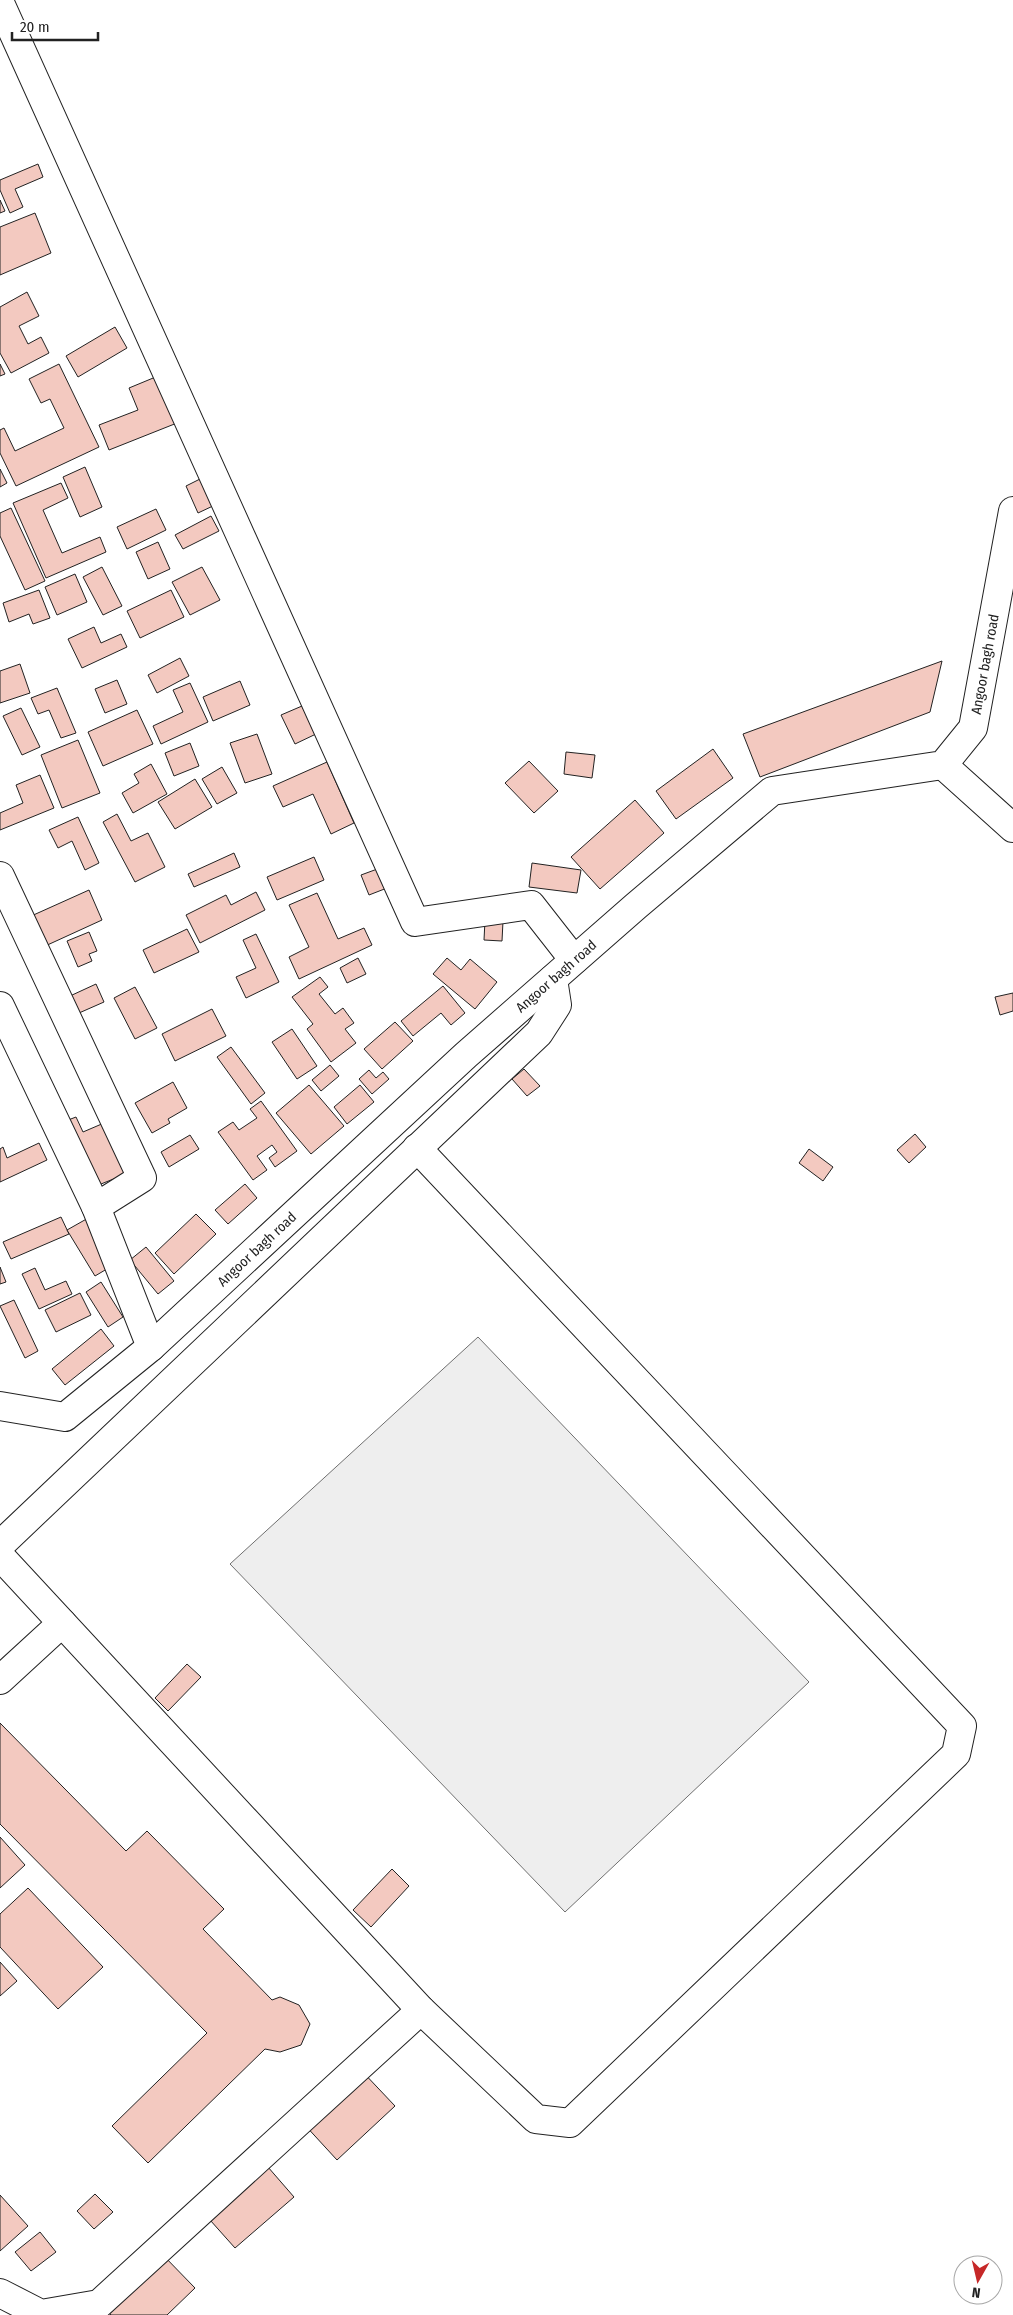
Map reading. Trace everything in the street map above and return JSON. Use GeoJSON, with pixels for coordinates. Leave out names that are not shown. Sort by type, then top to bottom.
{"type":"FeatureCollection","features":[{"type":"Feature","properties":{"kind":"street"},"geometry":{"type":"LineString","coordinates":[[0,3],[189,423],[269,594],[415,922],[531,905],[574,960]]}},
{"type":"Feature","properties":{"kind":"street","name":"Angoor bagh road"},"geometry":{"type":"LineString","coordinates":[[0,1406],[65,1416],[151,1347],[466,1055],[772,791],[943,765],[973,728],[1013,511]]}},
{"type":"Feature","properties":{"kind":"street"},"geometry":{"type":"LineString","coordinates":[[943,765],[1013,828]]}},
{"type":"Feature","properties":{"kind":"street"},"geometry":{"type":"LineString","coordinates":[[0,876],[142,1178],[96,1207]]}},
{"type":"Feature","properties":{"kind":"street"},"geometry":{"type":"LineString","coordinates":[[0,1545],[539,1033],[557,1005],[553,979]]}},
{"type":"Feature","properties":{"kind":"street"},"geometry":{"type":"LineString","coordinates":[[0,1006],[96,1207],[151,1347]]}},
{"type":"Feature","properties":{"kind":"street"},"geometry":{"type":"LineString","coordinates":[[0,1556],[421,2010],[536,2119],[570,2124],[956,1754],[962,1726],[417,1148]]}},
{"type":"Feature","properties":{"kind":"street"},"geometry":{"type":"LineString","coordinates":[[0,1680],[62,1623]]}},
{"type":"Feature","properties":{"kind":"street"},"geometry":{"type":"LineString","coordinates":[[0,2293],[42,2314],[99,2304],[421,2010]]}},
{"type":"Feature","properties":{"kind":"shaded area"},"geometry":{"type":"Polygon","coordinates":[[[478,1337],[809,1682],[565,1912],[230,1564],[478,1337]]]}},
{"type":"Feature","properties":{"kind":"building"},"geometry":{"type":"Polygon","coordinates":[[[38,164],[43,177],[15,189],[23,207],[10,213],[0,190],[0,180],[38,164]]]}},
{"type":"Feature","properties":{"kind":"building"},"geometry":{"type":"Polygon","coordinates":[[[0,200],[5,211],[0,213],[0,200]]]}},
{"type":"Feature","properties":{"kind":"building"},"geometry":{"type":"Polygon","coordinates":[[[35,213],[51,253],[0,275],[0,227],[35,213]]]}},
{"type":"Feature","properties":{"kind":"building"},"geometry":{"type":"Polygon","coordinates":[[[27,292],[39,316],[19,326],[28,344],[41,337],[49,353],[11,373],[0,353],[0,307],[27,292]]]}},
{"type":"Feature","properties":{"kind":"building"},"geometry":{"type":"Polygon","coordinates":[[[115,327],[127,348],[78,377],[66,356],[115,327]]]}},
{"type":"Feature","properties":{"kind":"building"},"geometry":{"type":"Polygon","coordinates":[[[0,364],[5,374],[0,376],[0,364]]]}},
{"type":"Feature","properties":{"kind":"building"},"geometry":{"type":"Polygon","coordinates":[[[59,364],[99,447],[16,486],[0,453],[0,430],[4,428],[15,451],[64,428],[50,399],[41,403],[29,379],[59,364]]]}},
{"type":"Feature","properties":{"kind":"building"},"geometry":{"type":"Polygon","coordinates":[[[158,376],[177,423],[109,450],[99,425],[138,410],[129,388],[158,376]]]}},
{"type":"Feature","properties":{"kind":"building"},"geometry":{"type":"Polygon","coordinates":[[[85,467],[102,507],[80,517],[63,477],[85,467]]]}},
{"type":"Feature","properties":{"kind":"building"},"geometry":{"type":"Polygon","coordinates":[[[0,469],[7,483],[0,487],[0,469]]]}},
{"type":"Feature","properties":{"kind":"building"},"geometry":{"type":"Polygon","coordinates":[[[202,478],[215,505],[198,513],[186,486],[202,478]]]}},
{"type":"Feature","properties":{"kind":"building"},"geometry":{"type":"Polygon","coordinates":[[[61,483],[68,498],[43,510],[62,553],[100,537],[106,552],[46,578],[13,503],[61,483]]]}},
{"type":"Feature","properties":{"kind":"building"},"geometry":{"type":"Polygon","coordinates":[[[11,508],[45,581],[25,590],[0,536],[0,513],[11,508]]]}},
{"type":"Feature","properties":{"kind":"building"},"geometry":{"type":"Polygon","coordinates":[[[156,509],[166,530],[127,549],[117,527],[156,509]]]}},
{"type":"Feature","properties":{"kind":"building"},"geometry":{"type":"Polygon","coordinates":[[[211,516],[219,531],[183,549],[175,535],[211,516]]]}},
{"type":"Feature","properties":{"kind":"building"},"geometry":{"type":"Polygon","coordinates":[[[158,542],[170,569],[148,579],[136,552],[158,542]]]}},
{"type":"Feature","properties":{"kind":"building"},"geometry":{"type":"Polygon","coordinates":[[[102,567],[122,606],[103,615],[83,577],[102,567]]]}},
{"type":"Feature","properties":{"kind":"building"},"geometry":{"type":"Polygon","coordinates":[[[202,567],[220,600],[190,615],[172,582],[202,567]]]}},
{"type":"Feature","properties":{"kind":"building"},"geometry":{"type":"Polygon","coordinates":[[[75,574],[87,602],[57,615],[45,587],[75,574]]]}},
{"type":"Feature","properties":{"kind":"building"},"geometry":{"type":"Polygon","coordinates":[[[39,590],[50,618],[33,624],[29,614],[9,622],[3,603],[39,590]]]}},
{"type":"Feature","properties":{"kind":"building"},"geometry":{"type":"Polygon","coordinates":[[[171,590],[184,617],[140,638],[127,611],[171,590]]]}},
{"type":"Feature","properties":{"kind":"building"},"geometry":{"type":"Polygon","coordinates":[[[94,627],[101,643],[121,634],[127,647],[82,668],[68,639],[94,627]]]}},
{"type":"Feature","properties":{"kind":"building"},"geometry":{"type":"Polygon","coordinates":[[[180,658],[189,676],[157,693],[148,675],[180,658]]]}},
{"type":"Feature","properties":{"kind":"building"},"geometry":{"type":"Polygon","coordinates":[[[942,661],[930,712],[760,777],[743,734],[942,661]]]}},
{"type":"Feature","properties":{"kind":"building"},"geometry":{"type":"Polygon","coordinates":[[[20,664],[30,693],[0,703],[0,671],[20,664]]]}},
{"type":"Feature","properties":{"kind":"building"},"geometry":{"type":"Polygon","coordinates":[[[117,680],[127,704],[105,713],[95,689],[117,680]]]}},
{"type":"Feature","properties":{"kind":"building"},"geometry":{"type":"Polygon","coordinates":[[[240,681],[250,705],[213,721],[203,697],[240,681]]]}},
{"type":"Feature","properties":{"kind":"building"},"geometry":{"type":"Polygon","coordinates":[[[190,683],[208,722],[161,744],[153,726],[183,712],[173,690],[190,683]]]}},
{"type":"Feature","properties":{"kind":"building"},"geometry":{"type":"Polygon","coordinates":[[[57,688],[76,733],[61,738],[49,710],[38,714],[31,698],[57,688]]]}},
{"type":"Feature","properties":{"kind":"building"},"geometry":{"type":"Polygon","coordinates":[[[302,706],[316,734],[295,744],[281,715],[302,706]]]}},
{"type":"Feature","properties":{"kind":"building"},"geometry":{"type":"Polygon","coordinates":[[[21,708],[40,747],[22,755],[3,716],[21,708]]]}},
{"type":"Feature","properties":{"kind":"building"},"geometry":{"type":"Polygon","coordinates":[[[137,710],[153,744],[103,766],[88,732],[137,710]]]}},
{"type":"Feature","properties":{"kind":"building"},"geometry":{"type":"Polygon","coordinates":[[[257,734],[272,774],[245,783],[230,743],[257,734]]]}},
{"type":"Feature","properties":{"kind":"building"},"geometry":{"type":"Polygon","coordinates":[[[78,740],[100,793],[62,808],[41,755],[78,740]]]}},
{"type":"Feature","properties":{"kind":"building"},"geometry":{"type":"Polygon","coordinates":[[[190,743],[199,766],[174,776],[165,753],[190,743]]]}},
{"type":"Feature","properties":{"kind":"building"},"geometry":{"type":"Polygon","coordinates":[[[713,749],[733,778],[676,819],[656,791],[713,749]]]}},
{"type":"Feature","properties":{"kind":"building"},"geometry":{"type":"Polygon","coordinates":[[[566,752],[595,755],[592,778],[564,774],[566,752]]]}},
{"type":"Feature","properties":{"kind":"building"},"geometry":{"type":"Polygon","coordinates":[[[529,761],[558,791],[534,813],[505,783],[529,761]]]}},
{"type":"Feature","properties":{"kind":"building"},"geometry":{"type":"Polygon","coordinates":[[[327,762],[354,823],[331,834],[313,794],[283,807],[273,786],[327,762]]]}},
{"type":"Feature","properties":{"kind":"building"},"geometry":{"type":"Polygon","coordinates":[[[151,764],[167,794],[133,813],[122,793],[139,783],[134,774],[151,764]]]}},
{"type":"Feature","properties":{"kind":"building"},"geometry":{"type":"Polygon","coordinates":[[[222,767],[237,793],[217,804],[202,779],[222,767]]]}},
{"type":"Feature","properties":{"kind":"building"},"geometry":{"type":"Polygon","coordinates":[[[40,775],[54,808],[0,830],[0,813],[23,803],[16,785],[40,775]]]}},
{"type":"Feature","properties":{"kind":"building"},"geometry":{"type":"Polygon","coordinates":[[[195,779],[212,807],[175,829],[158,802],[195,779]]]}},
{"type":"Feature","properties":{"kind":"building"},"geometry":{"type":"Polygon","coordinates":[[[635,800],[664,833],[600,889],[571,857],[635,800]]]}},
{"type":"Feature","properties":{"kind":"building"},"geometry":{"type":"Polygon","coordinates":[[[117,814],[131,841],[148,833],[165,867],[135,882],[103,822],[117,814]]]}},
{"type":"Feature","properties":{"kind":"building"},"geometry":{"type":"Polygon","coordinates":[[[78,817],[99,863],[85,870],[72,841],[58,848],[49,830],[78,817]]]}},
{"type":"Feature","properties":{"kind":"building"},"geometry":{"type":"Polygon","coordinates":[[[234,853],[240,867],[194,887],[188,874],[234,853]]]}},
{"type":"Feature","properties":{"kind":"building"},"geometry":{"type":"Polygon","coordinates":[[[314,857],[324,880],[277,900],[267,877],[314,857]]]}},
{"type":"Feature","properties":{"kind":"building"},"geometry":{"type":"Polygon","coordinates":[[[532,863],[581,870],[577,893],[529,887],[532,863]]]}},
{"type":"Feature","properties":{"kind":"building"},"geometry":{"type":"Polygon","coordinates":[[[380,868],[387,888],[369,895],[361,875],[380,868]]]}},
{"type":"Feature","properties":{"kind":"building"},"geometry":{"type":"Polygon","coordinates":[[[89,890],[102,920],[43,947],[29,917],[89,890]]]}},
{"type":"Feature","properties":{"kind":"building"},"geometry":{"type":"Polygon","coordinates":[[[256,892],[265,910],[200,943],[186,915],[226,895],[231,905],[256,892]]]}},
{"type":"Feature","properties":{"kind":"building"},"geometry":{"type":"Polygon","coordinates":[[[317,893],[338,939],[364,928],[372,945],[299,979],[289,957],[309,947],[289,905],[317,893]]]}},
{"type":"Feature","properties":{"kind":"building"},"geometry":{"type":"Polygon","coordinates":[[[485,920],[503,921],[502,941],[484,940],[485,920]]]}},
{"type":"Feature","properties":{"kind":"building"},"geometry":{"type":"Polygon","coordinates":[[[187,929],[199,952],[154,973],[143,950],[187,929]]]}},
{"type":"Feature","properties":{"kind":"building"},"geometry":{"type":"Polygon","coordinates":[[[89,932],[97,951],[89,954],[92,961],[78,967],[67,941],[89,932]]]}},
{"type":"Feature","properties":{"kind":"building"},"geometry":{"type":"Polygon","coordinates":[[[256,934],[279,982],[246,998],[236,977],[256,968],[243,940],[256,934]]]}},
{"type":"Feature","properties":{"kind":"building"},"geometry":{"type":"Polygon","coordinates":[[[358,958],[366,974],[347,983],[340,968],[358,958]]]}},
{"type":"Feature","properties":{"kind":"building"},"geometry":{"type":"Polygon","coordinates":[[[447,958],[461,970],[470,959],[497,982],[475,1009],[433,974],[447,958]]]}},
{"type":"Feature","properties":{"kind":"building"},"geometry":{"type":"Polygon","coordinates":[[[320,977],[328,987],[319,994],[335,1014],[343,1008],[354,1023],[345,1029],[356,1043],[331,1062],[307,1029],[313,1024],[292,997],[320,977]]]}},
{"type":"Feature","properties":{"kind":"building"},"geometry":{"type":"Polygon","coordinates":[[[96,984],[104,1002],[79,1013],[70,996],[96,984]]]}},
{"type":"Feature","properties":{"kind":"building"},"geometry":{"type":"Polygon","coordinates":[[[443,986],[465,1013],[451,1025],[441,1013],[413,1036],[401,1021],[443,986]]]}},
{"type":"Feature","properties":{"kind":"building"},"geometry":{"type":"Polygon","coordinates":[[[135,987],[157,1028],[135,1039],[114,998],[135,987]]]}},
{"type":"Feature","properties":{"kind":"building"},"geometry":{"type":"Polygon","coordinates":[[[1013,993],[1013,1011],[1000,1015],[995,997],[1013,993]]]}},
{"type":"Feature","properties":{"kind":"building"},"geometry":{"type":"Polygon","coordinates":[[[212,1009],[226,1036],[175,1061],[162,1034],[212,1009]]]}},
{"type":"Feature","properties":{"kind":"building"},"geometry":{"type":"Polygon","coordinates":[[[395,1022],[413,1041],[382,1069],[364,1049],[395,1022]]]}},
{"type":"Feature","properties":{"kind":"building"},"geometry":{"type":"Polygon","coordinates":[[[292,1029],[317,1066],[297,1079],[272,1042],[292,1029]]]}},
{"type":"Feature","properties":{"kind":"building"},"geometry":{"type":"Polygon","coordinates":[[[231,1047],[265,1093],[251,1104],[217,1057],[231,1047]]]}},
{"type":"Feature","properties":{"kind":"building"},"geometry":{"type":"Polygon","coordinates":[[[330,1065],[339,1076],[321,1091],[312,1080],[330,1065]]]}},
{"type":"Feature","properties":{"kind":"building"},"geometry":{"type":"Polygon","coordinates":[[[524,1069],[540,1086],[527,1096],[512,1079],[524,1069]]]}},
{"type":"Feature","properties":{"kind":"building"},"geometry":{"type":"Polygon","coordinates":[[[369,1070],[376,1078],[383,1072],[389,1079],[372,1094],[359,1079],[369,1070]]]}},
{"type":"Feature","properties":{"kind":"building"},"geometry":{"type":"Polygon","coordinates":[[[173,1082],[187,1108],[168,1119],[170,1123],[152,1133],[135,1103],[173,1082]]]}},
{"type":"Feature","properties":{"kind":"building"},"geometry":{"type":"Polygon","coordinates":[[[309,1085],[344,1126],[311,1154],[276,1113],[309,1085]]]}},
{"type":"Feature","properties":{"kind":"building"},"geometry":{"type":"Polygon","coordinates":[[[360,1085],[374,1102],[347,1124],[334,1107],[360,1085]]]}},
{"type":"Feature","properties":{"kind":"building"},"geometry":{"type":"Polygon","coordinates":[[[261,1101],[297,1151],[275,1167],[269,1158],[277,1152],[272,1145],[257,1156],[267,1170],[253,1180],[218,1132],[233,1122],[239,1130],[257,1118],[250,1109],[261,1101]]]}},
{"type":"Feature","properties":{"kind":"building"},"geometry":{"type":"Polygon","coordinates":[[[76,1117],[83,1132],[104,1123],[126,1174],[91,1188],[63,1122],[76,1117]]]}},
{"type":"Feature","properties":{"kind":"building"},"geometry":{"type":"Polygon","coordinates":[[[915,1134],[926,1147],[909,1163],[897,1150],[915,1134]]]}},
{"type":"Feature","properties":{"kind":"building"},"geometry":{"type":"Polygon","coordinates":[[[190,1135],[199,1149],[169,1167],[161,1152],[190,1135]]]}},
{"type":"Feature","properties":{"kind":"building"},"geometry":{"type":"Polygon","coordinates":[[[39,1143],[47,1160],[0,1182],[0,1149],[3,1147],[7,1158],[39,1143]]]}},
{"type":"Feature","properties":{"kind":"building"},"geometry":{"type":"Polygon","coordinates":[[[809,1149],[833,1167],[823,1181],[799,1163],[809,1149]]]}},
{"type":"Feature","properties":{"kind":"building"},"geometry":{"type":"Polygon","coordinates":[[[245,1184],[257,1198],[228,1224],[215,1210],[245,1184]]]}},
{"type":"Feature","properties":{"kind":"building"},"geometry":{"type":"Polygon","coordinates":[[[196,1214],[216,1234],[174,1274],[155,1253],[196,1214]]]}},
{"type":"Feature","properties":{"kind":"building"},"geometry":{"type":"Polygon","coordinates":[[[61,1217],[69,1234],[11,1259],[3,1242],[61,1217]]]}},
{"type":"Feature","properties":{"kind":"building"},"geometry":{"type":"Polygon","coordinates":[[[90,1217],[117,1263],[95,1276],[67,1230],[90,1217]]]}},
{"type":"Feature","properties":{"kind":"building"},"geometry":{"type":"Polygon","coordinates":[[[146,1247],[174,1281],[158,1294],[130,1260],[146,1247]]]}},
{"type":"Feature","properties":{"kind":"building"},"geometry":{"type":"Polygon","coordinates":[[[0,1267],[6,1282],[0,1284],[0,1267]]]}},
{"type":"Feature","properties":{"kind":"building"},"geometry":{"type":"Polygon","coordinates":[[[35,1268],[45,1290],[66,1281],[72,1294],[39,1309],[22,1274],[35,1268]]]}},
{"type":"Feature","properties":{"kind":"building"},"geometry":{"type":"Polygon","coordinates":[[[101,1282],[123,1317],[108,1327],[86,1292],[101,1282]]]}},
{"type":"Feature","properties":{"kind":"building"},"geometry":{"type":"Polygon","coordinates":[[[80,1293],[91,1315],[56,1332],[45,1310],[80,1293]]]}},
{"type":"Feature","properties":{"kind":"building"},"geometry":{"type":"Polygon","coordinates":[[[14,1300],[38,1351],[25,1358],[0,1306],[14,1300]]]}},
{"type":"Feature","properties":{"kind":"building"},"geometry":{"type":"Polygon","coordinates":[[[101,1329],[114,1346],[65,1385],[52,1369],[101,1329]]]}},
{"type":"Feature","properties":{"kind":"building"},"geometry":{"type":"Polygon","coordinates":[[[187,1664],[201,1677],[168,1711],[155,1698],[187,1664]]]}},
{"type":"Feature","properties":{"kind":"building"},"geometry":{"type":"Polygon","coordinates":[[[0,1723],[126,1851],[147,1831],[224,1909],[203,1929],[272,2000],[280,1997],[299,2005],[310,2024],[301,2045],[280,2052],[265,2049],[148,2163],[112,2126],[207,2033],[0,1824],[0,1723]]]}},
{"type":"Feature","properties":{"kind":"building"},"geometry":{"type":"Polygon","coordinates":[[[0,1837],[25,1865],[0,1888],[0,1837]]]}},
{"type":"Feature","properties":{"kind":"building"},"geometry":{"type":"Polygon","coordinates":[[[392,1869],[409,1886],[371,1927],[353,1910],[392,1869]]]}},
{"type":"Feature","properties":{"kind":"building"},"geometry":{"type":"Polygon","coordinates":[[[28,1888],[103,1967],[58,2009],[0,1947],[0,1914],[28,1888]]]}},
{"type":"Feature","properties":{"kind":"building"},"geometry":{"type":"Polygon","coordinates":[[[0,1962],[17,1981],[0,1996],[0,1962]]]}},
{"type":"Feature","properties":{"kind":"building"},"geometry":{"type":"Polygon","coordinates":[[[360,2069],[395,2106],[337,2160],[303,2123],[360,2069]]]}},
{"type":"Feature","properties":{"kind":"building"},"geometry":{"type":"Polygon","coordinates":[[[261,2159],[294,2197],[235,2248],[202,2211],[261,2159]]]}},
{"type":"Feature","properties":{"kind":"building"},"geometry":{"type":"Polygon","coordinates":[[[95,2194],[113,2212],[94,2229],[77,2211],[95,2194]]]}},
{"type":"Feature","properties":{"kind":"building"},"geometry":{"type":"Polygon","coordinates":[[[0,2195],[28,2226],[0,2251],[0,2195]]]}},
{"type":"Feature","properties":{"kind":"building"},"geometry":{"type":"Polygon","coordinates":[[[40,2232],[56,2252],[31,2271],[15,2252],[40,2232]]]}},
{"type":"Feature","properties":{"kind":"building"},"geometry":{"type":"Polygon","coordinates":[[[161,2253],[195,2288],[167,2315],[111,2315],[104,2307],[161,2253]]]}}]}
